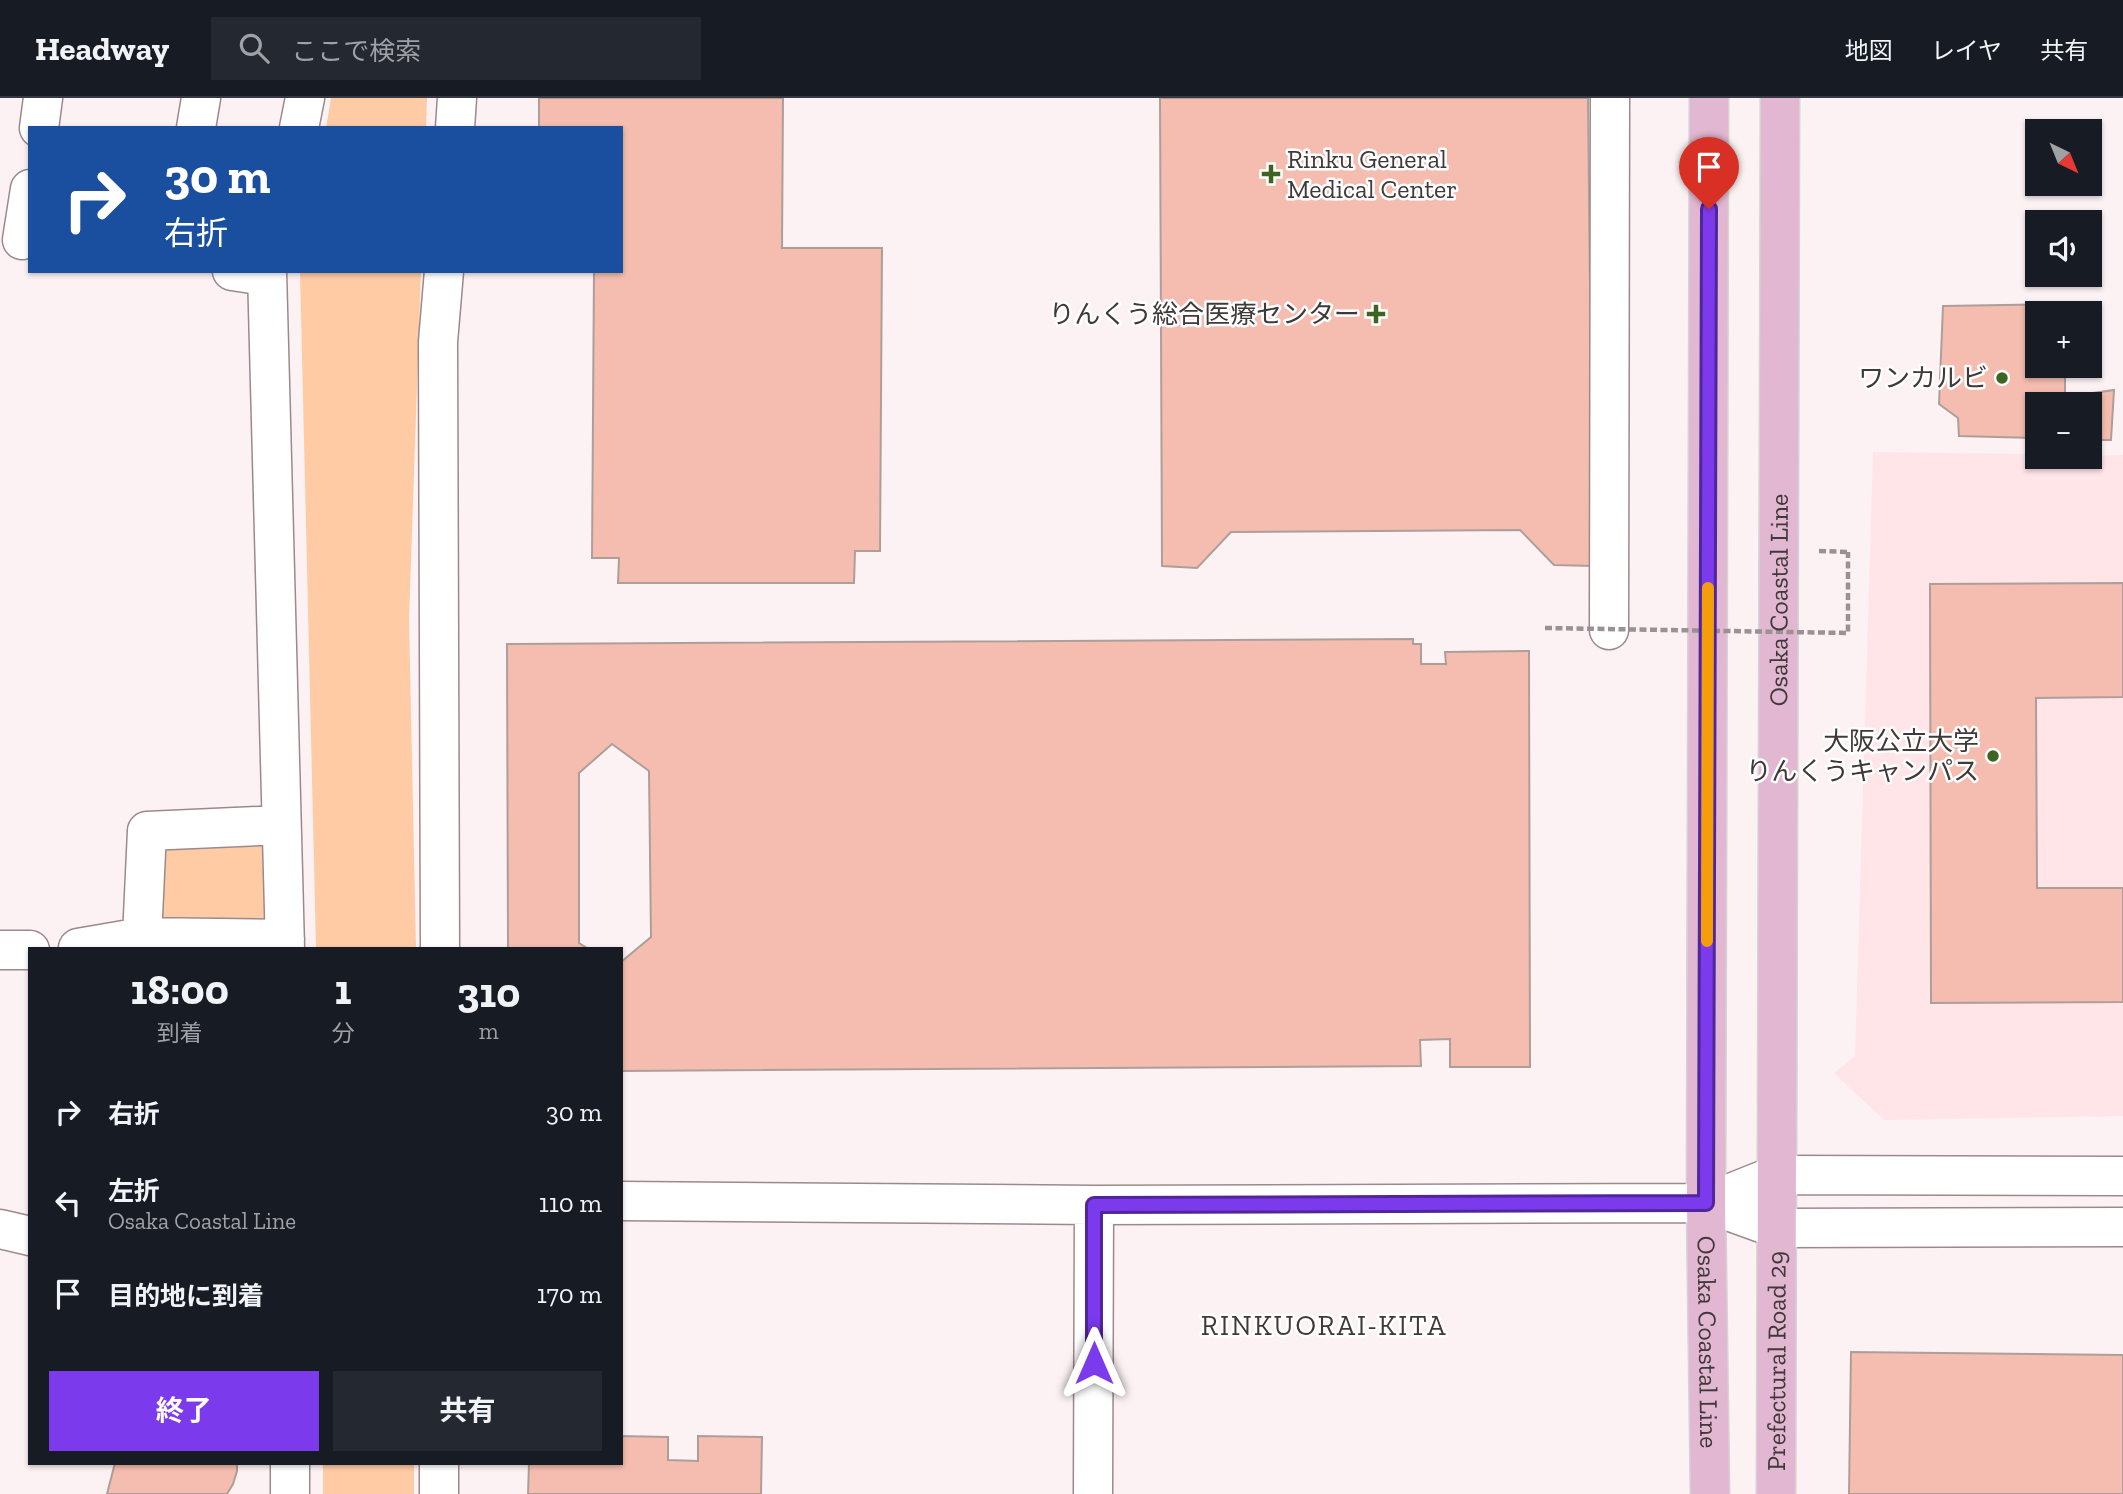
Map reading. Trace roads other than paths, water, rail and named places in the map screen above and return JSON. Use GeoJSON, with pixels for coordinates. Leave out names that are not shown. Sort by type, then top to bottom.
{"type":"FeatureCollection","features":[{"type":"Feature","properties":{"kind":"main road","name":"Osaka Coastal Line"},"geometry":{"type":"LineString","coordinates":[[1709,98],[1706,1203],[1710,1494]]}},
{"type":"Feature","properties":{"kind":"main road","name":"Osaka Coastal Line"},"geometry":{"type":"LineString","coordinates":[[1775,1228],[1780,98]]}},
{"type":"Feature","properties":{"kind":"main road","name":"Prefectural Road 29"},"geometry":{"type":"LineString","coordinates":[[1775,1228],[1776,1494]]}},
{"type":"Feature","properties":{"kind":"street"},"geometry":{"type":"LineString","coordinates":[[39,126],[43,98]]}},
{"type":"Feature","properties":{"kind":"street"},"geometry":{"type":"LineString","coordinates":[[197,126],[201,98]]}},
{"type":"Feature","properties":{"kind":"street"},"geometry":{"type":"LineString","coordinates":[[299,126],[305,98]]}},
{"type":"Feature","properties":{"kind":"street"},"geometry":{"type":"LineString","coordinates":[[455,126],[457,98]]}},
{"type":"Feature","properties":{"kind":"street"},"geometry":{"type":"LineString","coordinates":[[1609,630],[1610,98]]}},
{"type":"Feature","properties":{"kind":"street"},"geometry":{"type":"LineString","coordinates":[[17,239],[28,197]]}},
{"type":"Feature","properties":{"kind":"street"},"geometry":{"type":"LineString","coordinates":[[84,947],[142,937],[285,944],[255,273]]}},
{"type":"Feature","properties":{"kind":"street"},"geometry":{"type":"LineString","coordinates":[[440,947],[438,342],[444,273]]}},
{"type":"Feature","properties":{"kind":"street"},"geometry":{"type":"LineString","coordinates":[[142,937],[147,831],[281,825]]}},
{"type":"Feature","properties":{"kind":"street"},"geometry":{"type":"LineString","coordinates":[[0,950],[28,950]]}},
{"type":"Feature","properties":{"kind":"street"},"geometry":{"type":"LineString","coordinates":[[1706,1203],[1776,1175],[2123,1176]]}},
{"type":"Feature","properties":{"kind":"street"},"geometry":{"type":"LineString","coordinates":[[623,1201],[1094,1205],[1706,1203],[1775,1228],[2123,1227]]}},
{"type":"Feature","properties":{"kind":"street"},"geometry":{"type":"LineString","coordinates":[[1093,1494],[1094,1205]]}},
{"type":"Feature","properties":{"kind":"street"},"geometry":{"type":"LineString","coordinates":[[290,1465],[290,1494]]}},
{"type":"Feature","properties":{"kind":"street"},"geometry":{"type":"LineString","coordinates":[[439,1465],[439,1494]]}},
{"type":"Feature","properties":{"kind":"place","name":"Rinku General Medical Center"},"geometry":{"type":"Point","coordinates":[1271,174]}},
{"type":"Feature","properties":{"kind":"place","name":"りんくう総合医療センター"},"geometry":{"type":"Point","coordinates":[1376,314]}},
{"type":"Feature","properties":{"kind":"place","name":"ワンカルビ"},"geometry":{"type":"Point","coordinates":[2002,378]}},
{"type":"Feature","properties":{"kind":"place","name":"大阪公立大学 りんくうキャンパス"},"geometry":{"type":"Point","coordinates":[1993,756]}},
{"type":"Feature","properties":{"kind":"district","name":"RINKUORAI-KITA"},"geometry":{"type":"Point","coordinates":[1324,1325]}}]}
